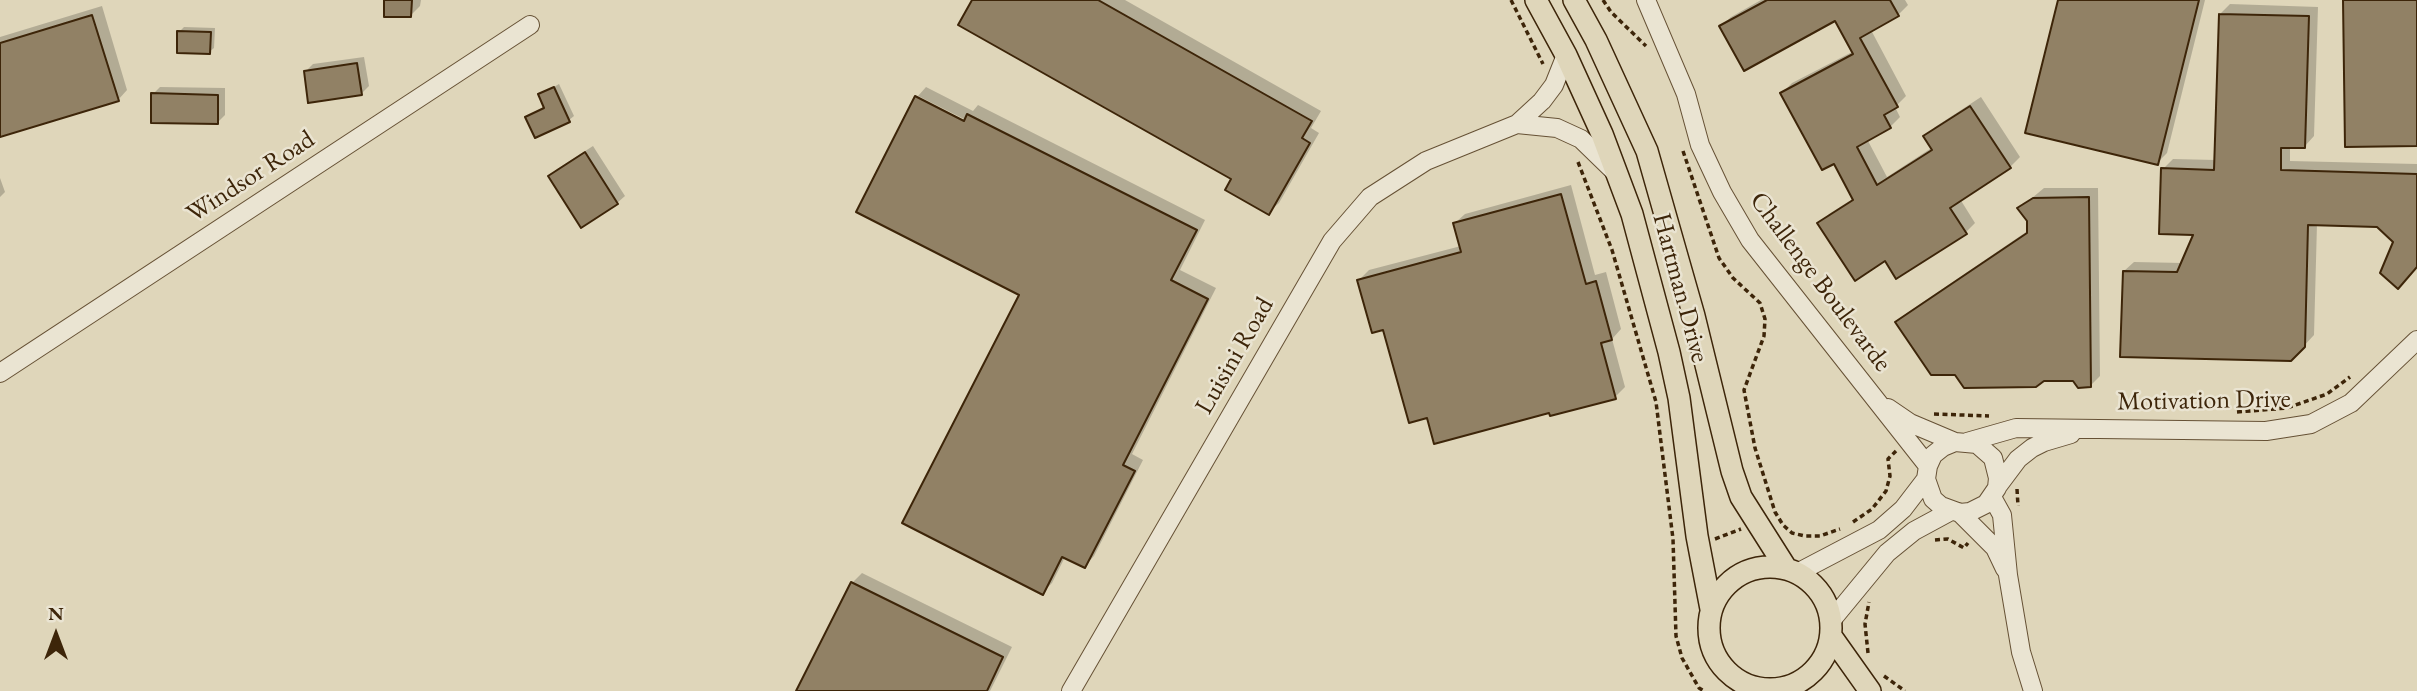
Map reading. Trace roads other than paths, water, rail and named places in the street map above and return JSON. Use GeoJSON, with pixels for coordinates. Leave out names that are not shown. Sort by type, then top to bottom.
{"type":"FeatureCollection","features":[{"type":"Feature","properties":{"kind":"main road","name":"Hartman Drive"},"geometry":{"type":"LineString","coordinates":[[1536,0],[1566,55],[1602,134],[1632,214],[1679,398],[1697,540],[1711,609]]}},
{"type":"Feature","properties":{"kind":"main road","name":"Hartman Drive"},"geometry":{"type":"LineString","coordinates":[[1574,0],[1596,40],[1647,151],[1741,497],[1755,522],[1791,571]]}},
{"type":"Feature","properties":{"kind":"main road"},"geometry":{"type":"LineString","coordinates":[[1831,628],[1825,655],[1813,671],[1797,683],[1760,690],[1731,676],[1717,659],[1709,638],[1708,623],[1718,595],[1728,583],[1741,574],[1770,566],[1791,571],[1813,585],[1825,601],[1831,628],[1870,691]]}},
{"type":"Feature","properties":{"kind":"street","name":"Challenge Boulevarde"},"geometry":{"type":"LineString","coordinates":[[1646,0],[1686,94],[1700,145],[1721,192],[1750,240],[1876,400],[1927,472]]}},
{"type":"Feature","properties":{"kind":"street","name":"Windsor Road"},"geometry":{"type":"LineString","coordinates":[[0,373],[530,25]]}},
{"type":"Feature","properties":{"kind":"street","name":"Luisini Road"},"geometry":{"type":"LineString","coordinates":[[1071,691],[1332,241],[1370,197],[1426,161],[1517,124],[1542,102],[1552,88],[1566,55]]}},
{"type":"Feature","properties":{"kind":"street","name":"Luisini Road"},"geometry":{"type":"LineString","coordinates":[[1517,124],[1557,128],[1581,139],[1617,173]]}},
{"type":"Feature","properties":{"kind":"street","name":"Motivation Drive"},"geometry":{"type":"LineString","coordinates":[[1961,442],[2000,431],[2028,427],[2266,430],[2311,424],[2351,403],[2417,340]]}},
{"type":"Feature","properties":{"kind":"street","name":"Challenge Boulevarde"},"geometry":{"type":"LineString","coordinates":[[1876,400],[1919,427],[1961,442]]}},
{"type":"Feature","properties":{"kind":"street","name":"Motivation Drive"},"geometry":{"type":"LineString","coordinates":[[1994,492],[2018,459],[2044,442],[2088,429]]}},
{"type":"Feature","properties":{"kind":"street"},"geometry":{"type":"LineString","coordinates":[[1791,571],[1879,530],[1903,509],[1927,472],[1933,455],[1943,447],[1961,442],[1986,450],[1993,458],[1998,478],[1994,492],[1979,509],[1955,512],[1914,531],[1886,553],[1831,628]]}},
{"type":"Feature","properties":{"kind":"street"},"geometry":{"type":"LineString","coordinates":[[1927,472],[1933,499],[1980,531],[1995,548],[2008,575]]}},
{"type":"Feature","properties":{"kind":"street"},"geometry":{"type":"LineString","coordinates":[[1994,492],[2002,515],[2008,575],[2021,652],[2033,691]]}}]}
